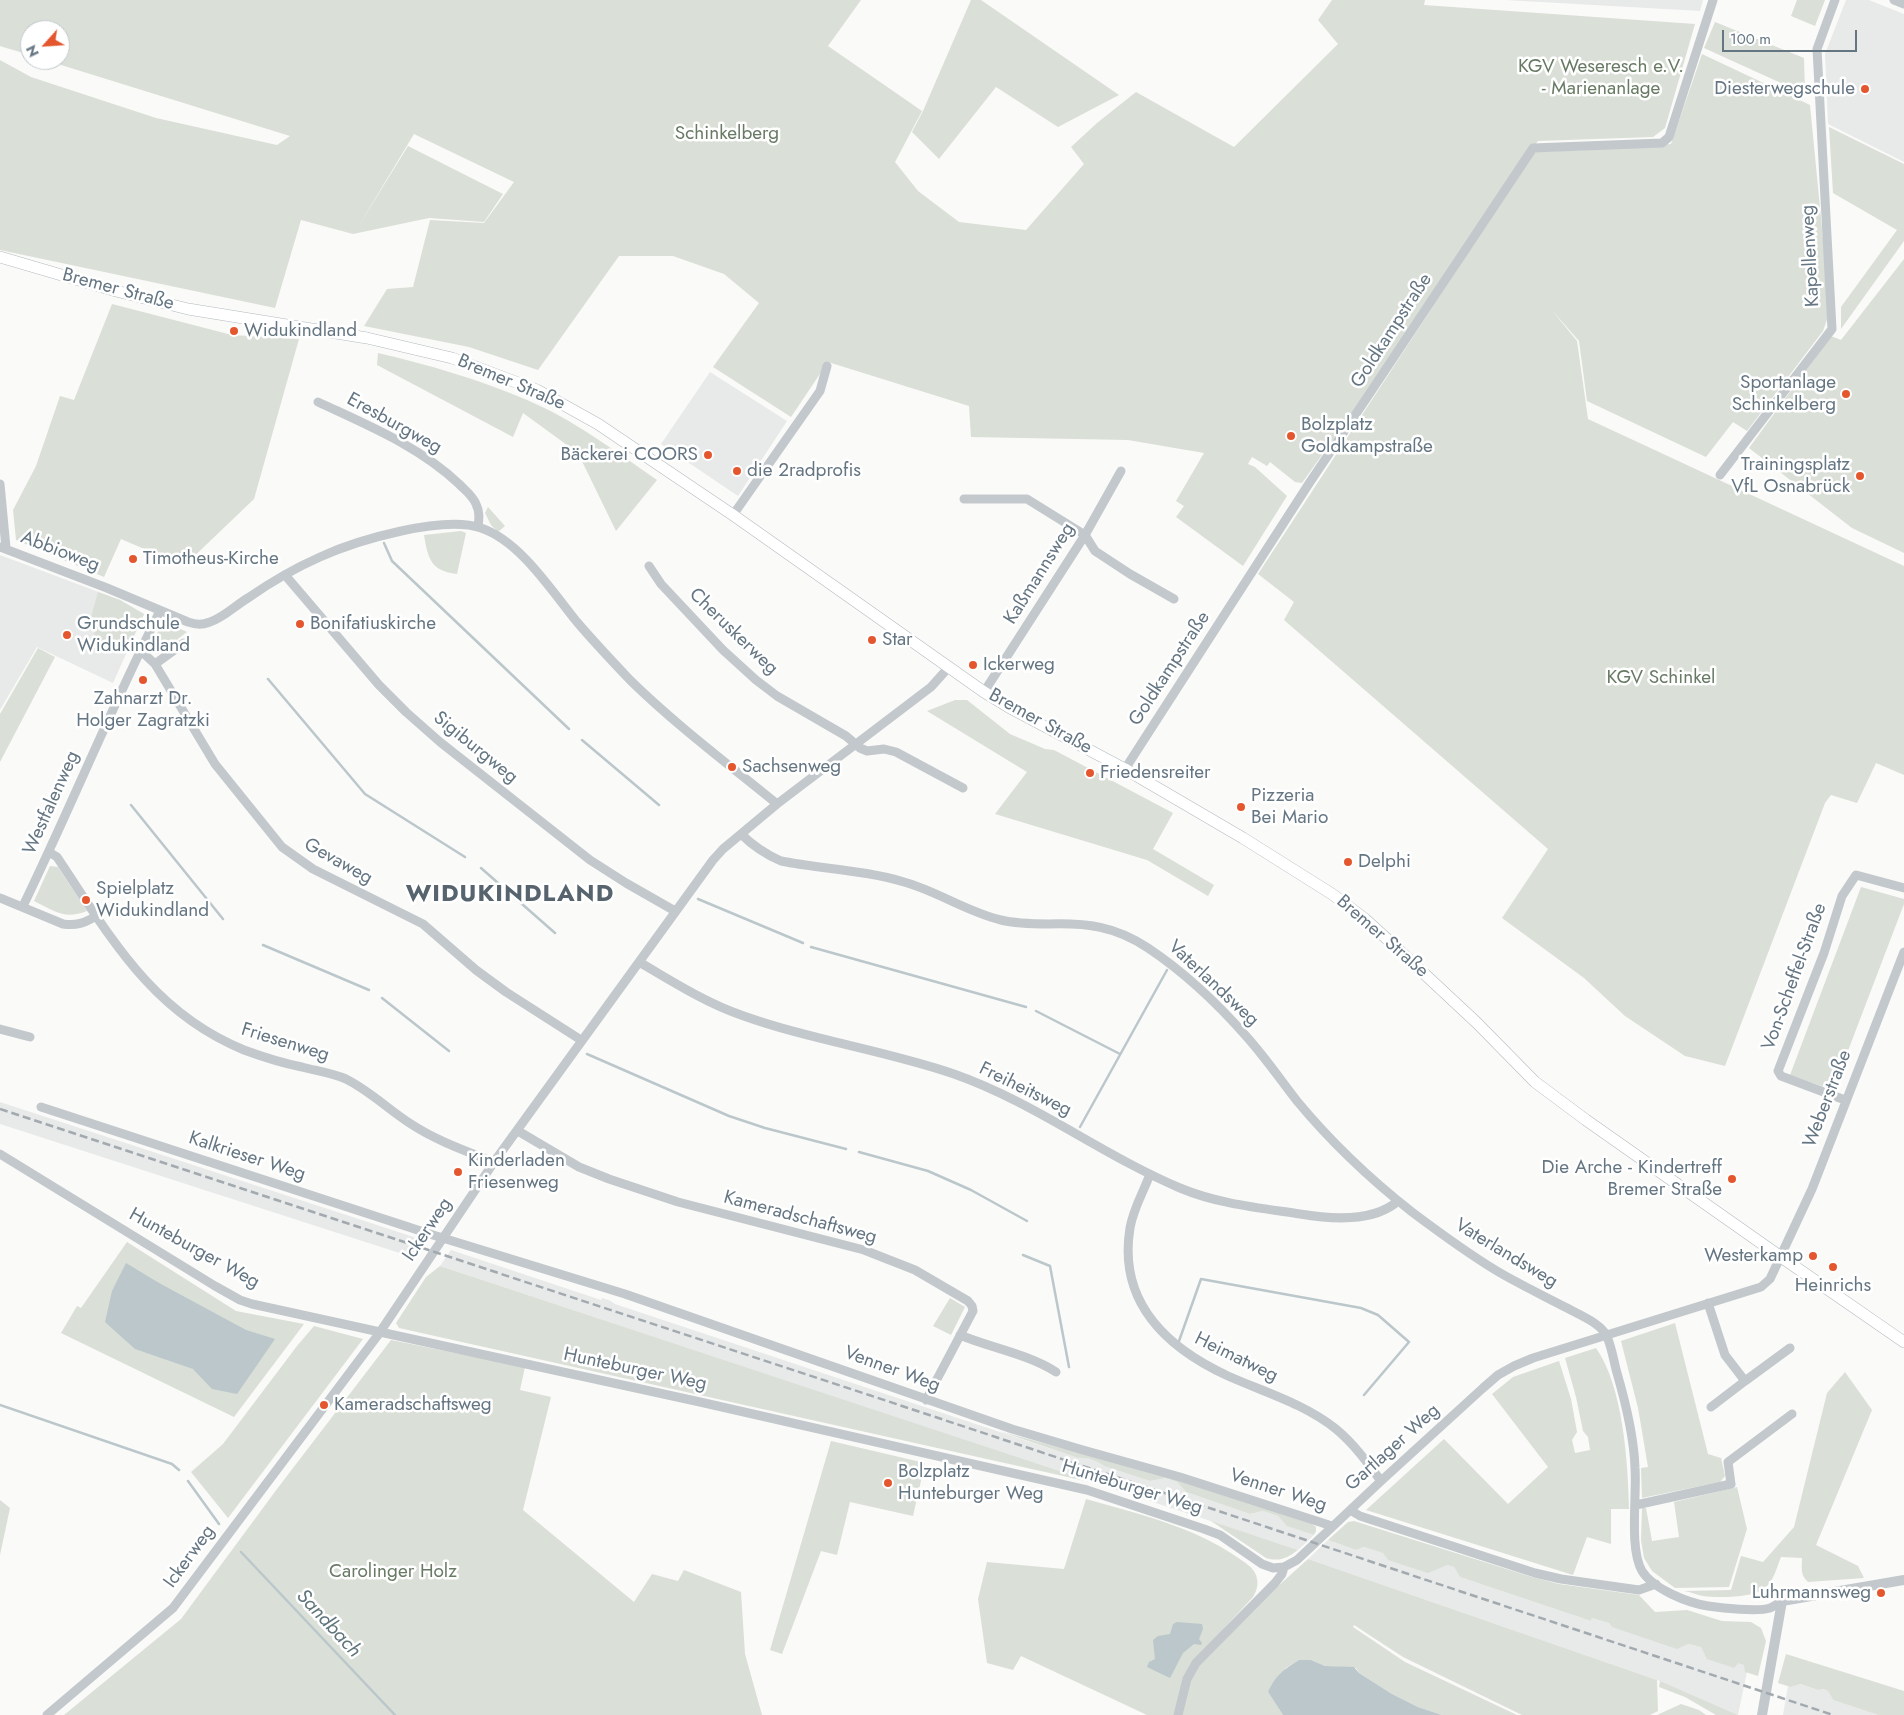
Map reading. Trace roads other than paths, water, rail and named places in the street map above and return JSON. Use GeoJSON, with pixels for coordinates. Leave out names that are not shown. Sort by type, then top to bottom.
{"type":"FeatureCollection","features":[{"type":"Feature","properties":{"kind":"main road","name":"Bremer Straße"},"geometry":{"type":"LineString","coordinates":[[0,258],[188,309],[366,338],[452,358],[537,390],[598,424],[733,515],[984,692],[1012,709],[1126,769],[1243,838],[1332,894],[1365,919],[1387,939],[1470,1016],[1536,1082],[1586,1120],[1904,1342]]}},
{"type":"Feature","properties":{"kind":"street","name":"Goldkampstraße"},"geometry":{"type":"LineString","coordinates":[[1126,769],[1310,482],[1533,148],[1662,143],[1669,137],[1713,0]]}},
{"type":"Feature","properties":{"kind":"street","name":"Kapellenweg"},"geometry":{"type":"LineString","coordinates":[[1720,475],[1832,329],[1817,49],[1835,0]]}},
{"type":"Feature","properties":{"kind":"street"},"geometry":{"type":"LineString","coordinates":[[1894,0],[1904,4]]}},
{"type":"Feature","properties":{"kind":"street"},"geometry":{"type":"LineString","coordinates":[[733,515],[820,391],[827,366]]}},
{"type":"Feature","properties":{"kind":"street","name":"Eresburgweg"},"geometry":{"type":"LineString","coordinates":[[318,402],[388,435],[427,458],[449,474],[474,501],[479,516],[478,527]]}},
{"type":"Feature","properties":{"kind":"street","name":"Kaßmannsweg"},"geometry":{"type":"LineString","coordinates":[[984,692],[1085,535],[1121,471]]}},
{"type":"Feature","properties":{"kind":"street"},"geometry":{"type":"LineString","coordinates":[[0,484],[3,547]]}},
{"type":"Feature","properties":{"kind":"street"},"geometry":{"type":"LineString","coordinates":[[964,499],[1027,499],[1085,535],[1095,551],[1174,599]]}},
{"type":"Feature","properties":{"kind":"street"},"geometry":{"type":"LineString","coordinates":[[285,575],[304,564],[338,549],[406,530],[461,524],[493,532],[519,551],[591,638],[642,692],[661,710],[777,804]]}},
{"type":"Feature","properties":{"kind":"street","name":"Abbioweg"},"geometry":{"type":"LineString","coordinates":[[3,547],[160,611],[200,625],[212,622],[285,575]]}},
{"type":"Feature","properties":{"kind":"street","name":"Cheruskerweg"},"geometry":{"type":"LineString","coordinates":[[649,566],[661,584],[740,666],[777,696],[846,736],[855,744]]}},
{"type":"Feature","properties":{"kind":"street","name":"Sigiburgweg"},"geometry":{"type":"LineString","coordinates":[[285,575],[379,685],[440,742],[590,860],[675,911]]}},
{"type":"Feature","properties":{"kind":"street","name":"Westfalenweg"},"geometry":{"type":"LineString","coordinates":[[23,906],[123,685],[160,611]]}},
{"type":"Feature","properties":{"kind":"street"},"geometry":{"type":"LineString","coordinates":[[156,664],[184,644]]}},
{"type":"Feature","properties":{"kind":"street","name":"Gevaweg"},"geometry":{"type":"LineString","coordinates":[[140,650],[156,664],[215,764],[282,847],[313,870],[423,924],[476,970],[506,992],[581,1040]]}},
{"type":"Feature","properties":{"kind":"street","name":"Ickerweg"},"geometry":{"type":"LineString","coordinates":[[47,1715],[173,1608],[380,1332],[494,1162],[713,860],[777,804],[931,687],[949,667]]}},
{"type":"Feature","properties":{"kind":"street"},"geometry":{"type":"LineString","coordinates":[[855,744],[867,750],[884,749],[896,752],[963,788]]}},
{"type":"Feature","properties":{"kind":"street","name":"Vaterlandsweg"},"geometry":{"type":"LineString","coordinates":[[741,834],[753,845],[781,861],[886,877],[909,883],[982,914],[1001,920],[1019,924],[1090,925],[1116,930],[1132,938],[1174,966],[1224,1012],[1247,1037],[1298,1102],[1330,1138],[1356,1165],[1398,1201],[1454,1244],[1500,1272],[1589,1320],[1606,1334]]}},
{"type":"Feature","properties":{"kind":"street","name":"Friesenweg"},"geometry":{"type":"LineString","coordinates":[[49,852],[57,857],[124,957],[158,995],[187,1017],[215,1036],[242,1049],[269,1059],[345,1079],[362,1088],[411,1124],[440,1140],[494,1162]]}},
{"type":"Feature","properties":{"kind":"street","name":"Von-Scheffel-Straße"},"geometry":{"type":"LineString","coordinates":[[1845,1100],[1781,1076],[1778,1071],[1824,953],[1842,896],[1856,875],[1904,888]]}},
{"type":"Feature","properties":{"kind":"street"},"geometry":{"type":"LineString","coordinates":[[0,898],[63,924],[74,926],[96,916]]}},
{"type":"Feature","properties":{"kind":"street","name":"Weberstraße"},"geometry":{"type":"LineString","coordinates":[[1780,1257],[1812,1188],[1904,952]]}},
{"type":"Feature","properties":{"kind":"street","name":"Freiheitsweg"},"geometry":{"type":"LineString","coordinates":[[639,962],[683,989],[741,1015],[954,1074],[988,1088],[1182,1189],[1241,1205],[1344,1219],[1384,1211],[1398,1201]]}},
{"type":"Feature","properties":{"kind":"street"},"geometry":{"type":"LineString","coordinates":[[0,1029],[30,1037]]}},
{"type":"Feature","properties":{"kind":"street","name":"Kalkrieser Weg"},"geometry":{"type":"LineString","coordinates":[[41,1107],[442,1238]]}},
{"type":"Feature","properties":{"kind":"street","name":"Kameradschaftsweg"},"geometry":{"type":"LineString","coordinates":[[518,1131],[579,1167],[640,1191],[864,1250],[915,1270],[968,1301],[973,1311],[926,1400]]}},
{"type":"Feature","properties":{"kind":"street","name":"Hunteburger Weg"},"geometry":{"type":"LineString","coordinates":[[0,1154],[240,1300],[1087,1490],[1220,1535],[1262,1564],[1273,1568],[1284,1567]]}},
{"type":"Feature","properties":{"kind":"street","name":"Heimatweg"},"geometry":{"type":"LineString","coordinates":[[1150,1174],[1132,1221],[1128,1244],[1128,1262],[1140,1302],[1151,1320],[1168,1340],[1186,1354],[1228,1376],[1277,1396],[1336,1429],[1360,1453],[1381,1481]]}},
{"type":"Feature","properties":{"kind":"street","name":"Venner Weg"},"geometry":{"type":"LineString","coordinates":[[442,1238],[625,1294],[926,1400],[1074,1448],[1180,1477],[1332,1526]]}},
{"type":"Feature","properties":{"kind":"street","name":"Gartlager Weg"},"geometry":{"type":"LineString","coordinates":[[1178,1715],[1187,1679],[1196,1663],[1275,1583],[1282,1574],[1284,1567],[1297,1560],[1498,1375],[1533,1358],[1761,1287],[1770,1279],[1780,1257]]}},
{"type":"Feature","properties":{"kind":"street"},"geometry":{"type":"LineString","coordinates":[[1708,1303],[1725,1355],[1745,1381]]}},
{"type":"Feature","properties":{"kind":"street"},"geometry":{"type":"LineString","coordinates":[[1606,1334],[1622,1389],[1636,1466],[1634,1541],[1643,1572],[1656,1584],[1672,1594],[1697,1604],[1716,1607],[1767,1609],[1782,1601],[1904,1580]]}},
{"type":"Feature","properties":{"kind":"street"},"geometry":{"type":"LineString","coordinates":[[960,1335],[1043,1364],[1056,1372]]}},
{"type":"Feature","properties":{"kind":"street"},"geometry":{"type":"LineString","coordinates":[[1711,1407],[1790,1348]]}},
{"type":"Feature","properties":{"kind":"street"},"geometry":{"type":"LineString","coordinates":[[1636,1505],[1731,1484],[1728,1462],[1792,1414]]}},
{"type":"Feature","properties":{"kind":"street"},"geometry":{"type":"LineString","coordinates":[[1350,1510],[1360,1516],[1535,1573],[1561,1579],[1639,1590],[1656,1584]]}},
{"type":"Feature","properties":{"kind":"street"},"geometry":{"type":"LineString","coordinates":[[1762,1715],[1782,1601]]}},
{"type":"Feature","properties":{"kind":"waterway"},"geometry":{"type":"LineString","coordinates":[[384,543],[392,561],[569,729]]}},
{"type":"Feature","properties":{"kind":"waterway"},"geometry":{"type":"LineString","coordinates":[[268,679],[365,794],[465,857]]}},
{"type":"Feature","properties":{"kind":"waterway"},"geometry":{"type":"LineString","coordinates":[[582,740],[659,805]]}},
{"type":"Feature","properties":{"kind":"waterway"},"geometry":{"type":"LineString","coordinates":[[131,805],[223,919]]}},
{"type":"Feature","properties":{"kind":"waterway"},"geometry":{"type":"LineString","coordinates":[[481,868],[555,933]]}},
{"type":"Feature","properties":{"kind":"waterway"},"geometry":{"type":"LineString","coordinates":[[698,899],[803,943]]}},
{"type":"Feature","properties":{"kind":"waterway"},"geometry":{"type":"LineString","coordinates":[[263,945],[369,990]]}},
{"type":"Feature","properties":{"kind":"waterway"},"geometry":{"type":"LineString","coordinates":[[811,947],[1026,1007]]}},
{"type":"Feature","properties":{"kind":"waterway"},"geometry":{"type":"LineString","coordinates":[[1080,1127],[1167,970]]}},
{"type":"Feature","properties":{"kind":"waterway"},"geometry":{"type":"LineString","coordinates":[[382,998],[449,1051]]}},
{"type":"Feature","properties":{"kind":"waterway"},"geometry":{"type":"LineString","coordinates":[[1036,1011],[1120,1054]]}},
{"type":"Feature","properties":{"kind":"waterway"},"geometry":{"type":"LineString","coordinates":[[587,1054],[729,1116],[765,1128],[846,1149]]}},
{"type":"Feature","properties":{"kind":"waterway"},"geometry":{"type":"LineString","coordinates":[[859,1152],[928,1171],[971,1190],[1027,1221]]}},
{"type":"Feature","properties":{"kind":"waterway"},"geometry":{"type":"LineString","coordinates":[[1023,1255],[1050,1266],[1069,1367]]}},
{"type":"Feature","properties":{"kind":"waterway"},"geometry":{"type":"LineString","coordinates":[[1179,1341],[1201,1279],[1361,1308],[1378,1315],[1409,1342],[1364,1395]]}},
{"type":"Feature","properties":{"kind":"waterway","name":"Sandbach"},"geometry":{"type":"LineString","coordinates":[[0,1405],[172,1464],[179,1470]]}},
{"type":"Feature","properties":{"kind":"waterway","name":"Sandbach"},"geometry":{"type":"LineString","coordinates":[[188,1481],[219,1524]]}},
{"type":"Feature","properties":{"kind":"waterway","name":"Sandbach"},"geometry":{"type":"LineString","coordinates":[[241,1552],[395,1715]]}},
{"type":"Feature","properties":{"kind":"railway"},"geometry":{"type":"LineString","coordinates":[[0,1109],[1833,1715]]}},
{"type":"Feature","properties":{"kind":"place","name":"Diesterwegschule"},"geometry":{"type":"Point","coordinates":[1865,89]}},
{"type":"Feature","properties":{"kind":"place","name":"Widukindland"},"geometry":{"type":"Point","coordinates":[234,331]}},
{"type":"Feature","properties":{"kind":"place","name":"Sportanlage Schinkelberg"},"geometry":{"type":"Point","coordinates":[1846,394]}},
{"type":"Feature","properties":{"kind":"place","name":"Bolzplatz Goldkampstraße"},"geometry":{"type":"Point","coordinates":[1291,436]}},
{"type":"Feature","properties":{"kind":"place","name":"Bäckerei COORS"},"geometry":{"type":"Point","coordinates":[708,455]}},
{"type":"Feature","properties":{"kind":"place","name":"die 2radprofis"},"geometry":{"type":"Point","coordinates":[737,471]}},
{"type":"Feature","properties":{"kind":"place","name":"Trainingsplatz VfL Osnabrück"},"geometry":{"type":"Point","coordinates":[1860,476]}},
{"type":"Feature","properties":{"kind":"place","name":"Timotheus-Kirche"},"geometry":{"type":"Point","coordinates":[133,559]}},
{"type":"Feature","properties":{"kind":"place","name":"Bonifatiuskirche"},"geometry":{"type":"Point","coordinates":[300,624]}},
{"type":"Feature","properties":{"kind":"place","name":"Grundschule Widukindland"},"geometry":{"type":"Point","coordinates":[67,635]}},
{"type":"Feature","properties":{"kind":"place","name":"Star"},"geometry":{"type":"Point","coordinates":[872,640]}},
{"type":"Feature","properties":{"kind":"place","name":"Ickerweg"},"geometry":{"type":"Point","coordinates":[973,665]}},
{"type":"Feature","properties":{"kind":"place","name":"Zahnarzt Dr. Holger Zagratzki"},"geometry":{"type":"Point","coordinates":[143,680]}},
{"type":"Feature","properties":{"kind":"place","name":"Sachsenweg"},"geometry":{"type":"Point","coordinates":[732,767]}},
{"type":"Feature","properties":{"kind":"place","name":"Friedensreiter"},"geometry":{"type":"Point","coordinates":[1090,773]}},
{"type":"Feature","properties":{"kind":"place","name":"Pizzeria Bei Mario"},"geometry":{"type":"Point","coordinates":[1241,807]}},
{"type":"Feature","properties":{"kind":"place","name":"Delphi"},"geometry":{"type":"Point","coordinates":[1348,862]}},
{"type":"Feature","properties":{"kind":"place","name":"Spielplatz Widukindland"},"geometry":{"type":"Point","coordinates":[86,900]}},
{"type":"Feature","properties":{"kind":"place","name":"Kinderladen Friesenweg"},"geometry":{"type":"Point","coordinates":[458,1172]}},
{"type":"Feature","properties":{"kind":"place","name":"Die Arche - Kindertreff Bremer Straße"},"geometry":{"type":"Point","coordinates":[1732,1179]}},
{"type":"Feature","properties":{"kind":"place","name":"Westerkamp"},"geometry":{"type":"Point","coordinates":[1813,1256]}},
{"type":"Feature","properties":{"kind":"place","name":"Heinrichs"},"geometry":{"type":"Point","coordinates":[1833,1267]}},
{"type":"Feature","properties":{"kind":"place","name":"Kameradschaftsweg"},"geometry":{"type":"Point","coordinates":[324,1405]}},
{"type":"Feature","properties":{"kind":"place","name":"Bolzplatz Hunteburger Weg"},"geometry":{"type":"Point","coordinates":[888,1483]}},
{"type":"Feature","properties":{"kind":"place","name":"Luhrmannsweg"},"geometry":{"type":"Point","coordinates":[1881,1593]}},
{"type":"Feature","properties":{"kind":"district","name":"WIDUKINDLAND"},"geometry":{"type":"Point","coordinates":[510,895]}},
{"type":"Feature","properties":{"kind":"park label","name":"KGV Weseresch e.V. - Marienanlage"},"geometry":{"type":"Point","coordinates":[1601,78]}},
{"type":"Feature","properties":{"kind":"park label","name":"Schinkelberg"},"geometry":{"type":"Point","coordinates":[727,134]}},
{"type":"Feature","properties":{"kind":"park label","name":"KGV Schinkel"},"geometry":{"type":"Point","coordinates":[1661,678]}},
{"type":"Feature","properties":{"kind":"park label","name":"Carolinger Holz"},"geometry":{"type":"Point","coordinates":[393,1572]}}]}
